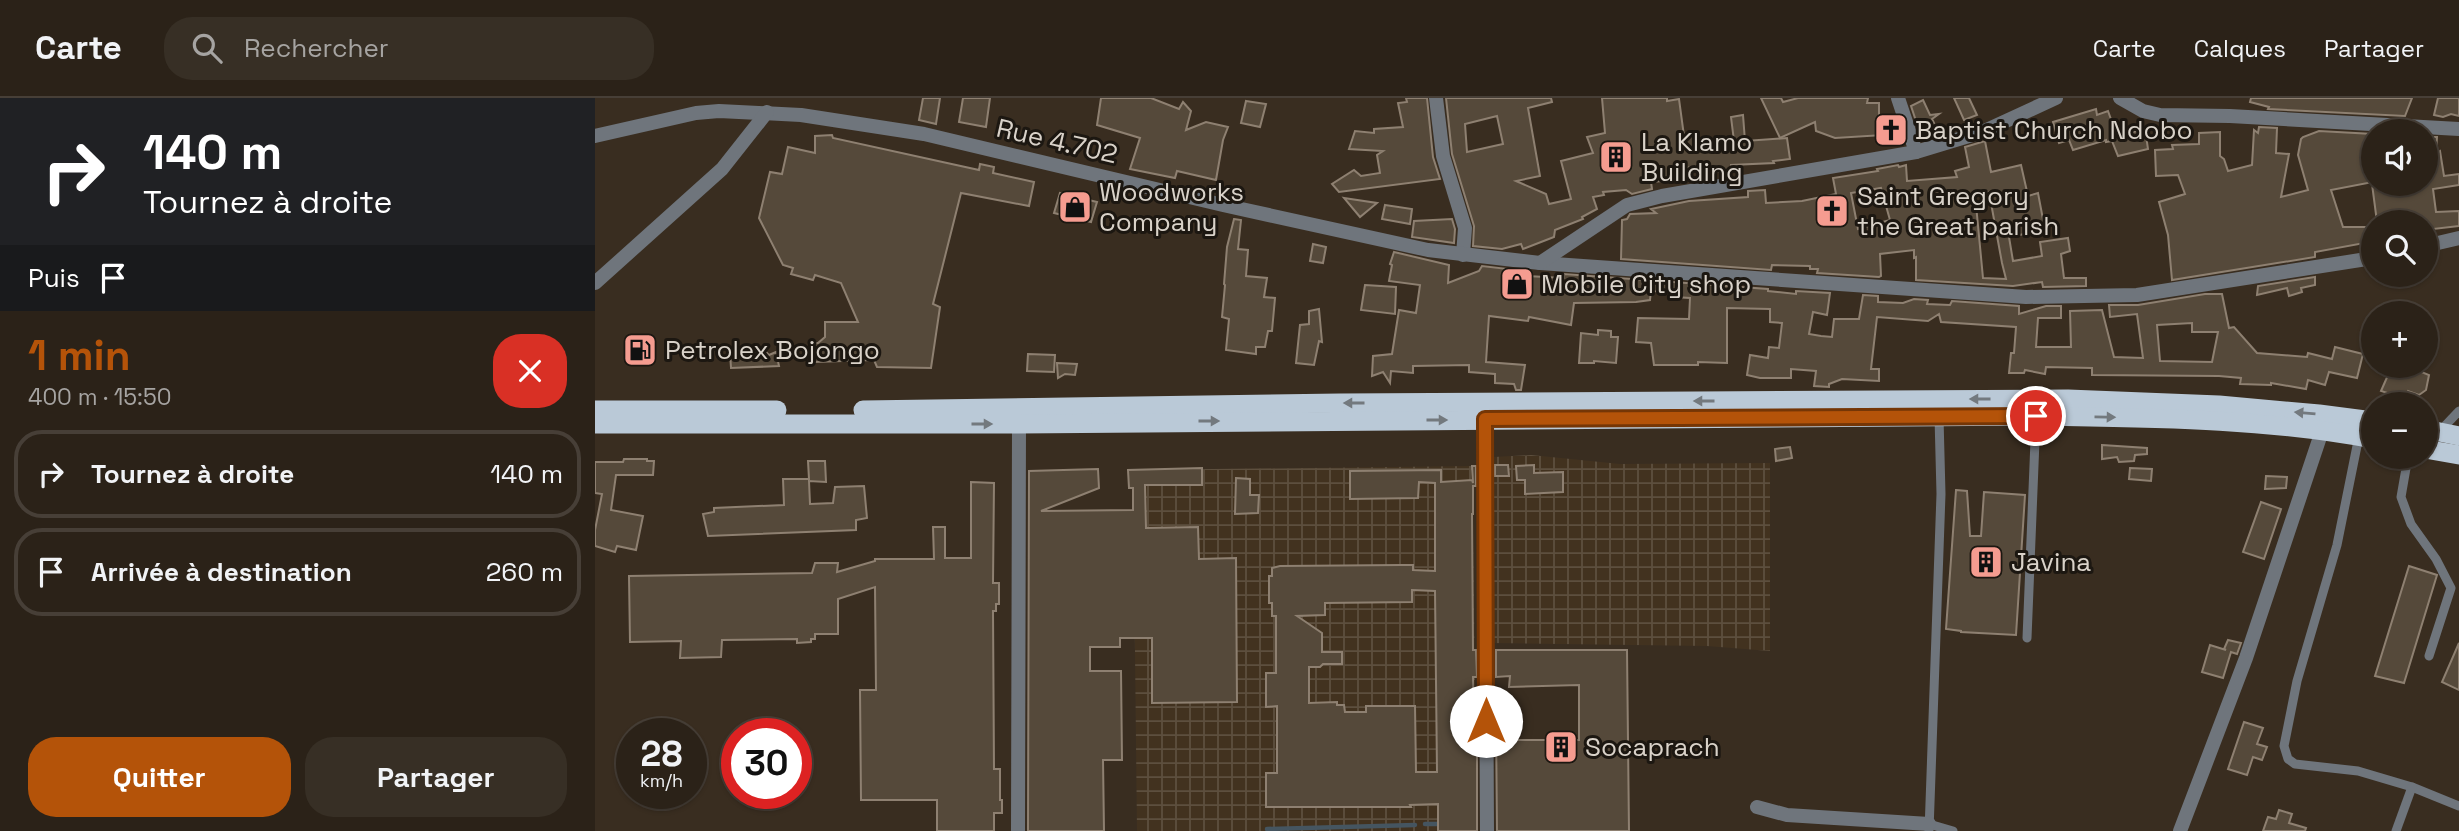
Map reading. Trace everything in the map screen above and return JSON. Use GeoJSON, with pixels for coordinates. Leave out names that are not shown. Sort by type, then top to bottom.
{"type":"FeatureCollection","features":[{"type":"Feature","properties":{"kind":"highway"},"geometry":{"type":"LineString","coordinates":[[595,410],[1485,419],[2068,399],[2194,412],[2361,436]]}},
{"type":"Feature","properties":{"kind":"highway"},"geometry":{"type":"LineString","coordinates":[[595,425],[1019,424],[1340,403],[1741,409],[1939,417],[2194,412],[2319,414],[2361,419]]}},
{"type":"Feature","properties":{"kind":"highway"},"geometry":{"type":"LineString","coordinates":[[2438,432],[2459,436]]}},
{"type":"Feature","properties":{"kind":"highway"},"geometry":{"type":"LineString","coordinates":[[2438,451],[2459,455]]}},
{"type":"Feature","properties":{"kind":"street"},"geometry":{"type":"LineString","coordinates":[[1436,98],[1443,156],[1465,228],[1464,255]]}},
{"type":"Feature","properties":{"kind":"street"},"geometry":{"type":"LineString","coordinates":[[1898,98],[1916,152]]}},
{"type":"Feature","properties":{"kind":"street"},"geometry":{"type":"LineString","coordinates":[[1540,263],[1627,205],[1675,193],[1916,152],[1982,132],[2056,98]]}},
{"type":"Feature","properties":{"kind":"street"},"geometry":{"type":"LineString","coordinates":[[2120,98],[2143,111],[2160,115],[2230,116],[2459,129]]}},
{"type":"Feature","properties":{"kind":"street","name":"Rue 4.702"},"geometry":{"type":"LineString","coordinates":[[595,136],[696,113],[720,104],[924,134],[1427,250],[1540,263],[2026,297],[2137,295],[2361,260]]}},
{"type":"Feature","properties":{"kind":"street"},"geometry":{"type":"LineString","coordinates":[[595,283],[722,169],[767,112]]}},
{"type":"Feature","properties":{"kind":"street"},"geometry":{"type":"LineString","coordinates":[[2438,243],[2459,237]]}},
{"type":"Feature","properties":{"kind":"street"},"geometry":{"type":"LineString","coordinates":[[1485,419],[1487,831]]}},
{"type":"Feature","properties":{"kind":"street"},"geometry":{"type":"LineString","coordinates":[[1018,831],[1019,424]]}},
{"type":"Feature","properties":{"kind":"street"},"geometry":{"type":"LineString","coordinates":[[2180,831],[2246,658],[2322,431]]}},
{"type":"Feature","properties":{"kind":"street"},"geometry":{"type":"LineString","coordinates":[[1756,807],[1787,815],[1929,828]]}},
{"type":"Feature","properties":{"kind":"lane"},"geometry":{"type":"LineString","coordinates":[[2438,427],[2459,411]]}},
{"type":"Feature","properties":{"kind":"lane"},"geometry":{"type":"LineString","coordinates":[[2027,638],[2036,416]]}},
{"type":"Feature","properties":{"kind":"lane"},"geometry":{"type":"LineString","coordinates":[[1939,417],[1941,494],[1929,828],[1953,831]]}},
{"type":"Feature","properties":{"kind":"lane"},"geometry":{"type":"LineString","coordinates":[[2361,456],[2297,681],[2284,746],[2285,753],[2295,764],[2358,771],[2459,806]]}},
{"type":"Feature","properties":{"kind":"lane"},"geometry":{"type":"LineString","coordinates":[[2406,469],[2401,496],[2411,524],[2436,559],[2451,588],[2429,656]]}},
{"type":"Feature","properties":{"kind":"lane"},"geometry":{"type":"LineString","coordinates":[[2396,831],[2412,788]]}},
{"type":"Feature","properties":{"kind":"shaded area"},"geometry":{"type":"Polygon","coordinates":[[[1531,455],[1620,464],[1770,463],[1770,651],[1707,646],[1492,643],[1494,457],[1531,455]]]}},
{"type":"Feature","properties":{"kind":"shaded area"},"geometry":{"type":"Polygon","coordinates":[[[1472,466],[1477,831],[1137,831],[1133,470],[1472,466]]]}},
{"type":"Feature","properties":{"kind":"building"},"geometry":{"type":"Polygon","coordinates":[[[923,98],[940,98],[936,124],[919,120],[923,98]]]}},
{"type":"Feature","properties":{"kind":"building"},"geometry":{"type":"Polygon","coordinates":[[[963,98],[990,98],[986,127],[959,122],[963,98]]]}},
{"type":"Feature","properties":{"kind":"building"},"geometry":{"type":"Polygon","coordinates":[[[1101,98],[1151,98],[1179,109],[1183,102],[1191,111],[1186,130],[1206,122],[1228,127],[1216,180],[1177,171],[1175,178],[1130,169],[1140,138],[1097,125],[1101,98]]]}},
{"type":"Feature","properties":{"kind":"building"},"geometry":{"type":"Polygon","coordinates":[[[1406,98],[1427,98],[1433,157],[1440,179],[1339,192],[1332,184],[1354,170],[1361,176],[1380,173],[1377,155],[1383,151],[1349,149],[1355,131],[1374,133],[1374,129],[1403,127],[1398,103],[1407,102],[1406,98]]]}},
{"type":"Feature","properties":{"kind":"building"},"geometry":{"type":"Polygon","coordinates":[[[1446,98],[1551,98],[1552,102],[1528,108],[1540,176],[1516,181],[1546,194],[1549,204],[1571,199],[1561,161],[1593,153],[1587,137],[1605,133],[1602,98],[1667,98],[1667,101],[1679,99],[1684,136],[1693,136],[1695,146],[1734,141],[1731,117],[1743,115],[1745,141],[1787,138],[1790,159],[1773,161],[1774,163],[1731,165],[1731,170],[1716,172],[1708,164],[1685,168],[1685,179],[1651,182],[1652,189],[1632,194],[1626,190],[1603,192],[1604,195],[1593,197],[1597,209],[1582,217],[1583,219],[1555,230],[1554,237],[1523,249],[1521,244],[1502,249],[1473,246],[1474,226],[1452,154],[1446,98]],[[1497,116],[1465,124],[1467,152],[1503,144],[1497,116]]]}},
{"type":"Feature","properties":{"kind":"building"},"geometry":{"type":"Polygon","coordinates":[[[1761,98],[1781,98],[1783,102],[1798,98],[1868,98],[1867,103],[1879,103],[1879,122],[1895,120],[1901,138],[1884,141],[1883,135],[1835,138],[1816,131],[1815,122],[1780,138],[1761,98]]]}},
{"type":"Feature","properties":{"kind":"building"},"geometry":{"type":"Polygon","coordinates":[[[1954,98],[1969,98],[1977,115],[1964,120],[1954,98]]]}},
{"type":"Feature","properties":{"kind":"building"},"geometry":{"type":"Polygon","coordinates":[[[2251,98],[2412,98],[2405,116],[2268,109],[2269,107],[2250,102],[2251,98]]]}},
{"type":"Feature","properties":{"kind":"building"},"geometry":{"type":"Polygon","coordinates":[[[2438,98],[2459,98],[2459,116],[2434,115],[2438,98]]]}},
{"type":"Feature","properties":{"kind":"building"},"geometry":{"type":"Polygon","coordinates":[[[1923,100],[1930,115],[1939,114],[1932,119],[1934,123],[1919,130],[1911,106],[1923,100]]]}},
{"type":"Feature","properties":{"kind":"building"},"geometry":{"type":"Polygon","coordinates":[[[1246,101],[1266,104],[1260,127],[1241,123],[1246,101]]]}},
{"type":"Feature","properties":{"kind":"building"},"geometry":{"type":"Polygon","coordinates":[[[2096,109],[2097,115],[2108,111],[2117,136],[2145,129],[2148,149],[2118,156],[2112,141],[2106,140],[2073,150],[2069,140],[2059,143],[2053,122],[2096,109]]]}},
{"type":"Feature","properties":{"kind":"building"},"geometry":{"type":"Polygon","coordinates":[[[2259,127],[2277,128],[2276,153],[2289,154],[2281,197],[2308,190],[2298,155],[2303,137],[2319,131],[2361,133],[2361,184],[2331,190],[2343,227],[2361,227],[2361,244],[2315,252],[2315,257],[2172,280],[2168,235],[2159,202],[2185,194],[2178,175],[2156,176],[2155,150],[2173,149],[2172,145],[2199,144],[2199,133],[2220,132],[2220,156],[2224,159],[2228,171],[2252,165],[2254,130],[2258,133],[2259,127]]]}},
{"type":"Feature","properties":{"kind":"building"},"geometry":{"type":"Polygon","coordinates":[[[832,135],[833,138],[979,170],[980,164],[994,167],[993,173],[1034,182],[1029,206],[961,193],[933,304],[940,307],[931,368],[877,367],[874,360],[814,362],[812,359],[812,343],[818,343],[825,337],[825,322],[858,322],[841,283],[815,275],[813,280],[791,274],[793,268],[783,265],[759,218],[770,172],[782,174],[788,147],[815,153],[815,136],[832,135]]]}},
{"type":"Feature","properties":{"kind":"building"},"geometry":{"type":"Polygon","coordinates":[[[1985,141],[1991,172],[2021,165],[2028,196],[2038,193],[2045,230],[2009,237],[2013,261],[2042,256],[2040,242],[2068,238],[2070,251],[2061,254],[2064,278],[2086,278],[2086,286],[2043,287],[2042,282],[2013,286],[1916,280],[1914,250],[1880,254],[1879,277],[1817,273],[1818,269],[1810,269],[1810,266],[1772,265],[1771,270],[1621,259],[1622,220],[1627,219],[1630,214],[1656,213],[1651,209],[1689,201],[1748,197],[1748,191],[1765,190],[1766,203],[1802,201],[1836,194],[1833,178],[1898,165],[1906,165],[1907,181],[1957,177],[1955,171],[1969,167],[1965,147],[1985,141]],[[1881,188],[1851,193],[1858,229],[1890,220],[1881,188]],[[1989,192],[1975,194],[1983,278],[2006,279],[2002,263],[1989,192]]]}},
{"type":"Feature","properties":{"kind":"building"},"geometry":{"type":"Polygon","coordinates":[[[2440,151],[2444,176],[2459,174],[2459,185],[2438,188],[2438,152],[2440,151]]]}},
{"type":"Feature","properties":{"kind":"building","name":"Woodworks Company"},"geometry":{"type":"Polygon","coordinates":[[[1060,193],[1097,202],[1091,222],[1054,213],[1060,193]]]}},
{"type":"Feature","properties":{"kind":"building"},"geometry":{"type":"Polygon","coordinates":[[[2374,196],[2434,196],[2436,210],[2375,210],[2374,196]]]}},
{"type":"Feature","properties":{"kind":"building"},"geometry":{"type":"Polygon","coordinates":[[[1344,198],[1377,203],[1360,217],[1344,198]]]}},
{"type":"Feature","properties":{"kind":"building"},"geometry":{"type":"Polygon","coordinates":[[[1385,205],[1412,209],[1410,224],[1382,219],[1385,205]]]}},
{"type":"Feature","properties":{"kind":"building"},"geometry":{"type":"Polygon","coordinates":[[[2459,211],[2459,226],[2438,228],[2438,212],[2459,211]]]}},
{"type":"Feature","properties":{"kind":"building"},"geometry":{"type":"Polygon","coordinates":[[[1234,219],[1241,220],[1238,249],[1248,250],[1246,276],[1267,278],[1264,297],[1275,298],[1272,331],[1268,331],[1265,347],[1256,347],[1256,354],[1226,350],[1229,319],[1222,317],[1224,284],[1227,247],[1234,219]]]}},
{"type":"Feature","properties":{"kind":"building"},"geometry":{"type":"Polygon","coordinates":[[[1452,219],[1455,229],[1454,243],[1412,237],[1414,221],[1452,219]]]}},
{"type":"Feature","properties":{"kind":"building"},"geometry":{"type":"Polygon","coordinates":[[[1313,244],[1326,247],[1323,263],[1310,261],[1313,244]]]}},
{"type":"Feature","properties":{"kind":"building"},"geometry":{"type":"Polygon","coordinates":[[[1394,252],[1449,265],[1448,283],[1479,271],[1482,266],[1508,269],[1507,272],[1527,276],[1564,278],[1564,274],[1768,289],[1796,294],[1796,291],[1830,293],[1827,315],[1813,312],[1809,334],[1832,337],[1834,319],[1859,319],[1863,295],[1878,296],[1878,302],[1903,303],[1914,299],[1928,300],[1927,304],[1950,305],[1952,301],[2019,306],[2019,314],[2046,306],[2061,306],[2061,318],[2038,318],[2036,347],[2071,347],[2070,311],[2102,310],[2114,357],[2143,358],[2137,314],[2110,317],[2109,305],[2138,305],[2205,294],[2222,294],[2229,328],[2234,327],[2257,353],[2307,357],[2308,353],[2332,359],[2335,347],[2361,354],[2361,362],[2357,378],[2329,372],[2325,385],[2308,380],[2306,389],[2271,383],[2240,384],[2241,378],[2219,376],[2092,375],[2092,368],[2046,367],[2045,374],[2025,370],[2024,373],[2009,373],[2016,327],[1941,322],[1939,314],[1928,321],[1877,317],[1871,369],[1879,369],[1879,381],[1842,379],[1829,384],[1829,387],[1814,386],[1816,371],[1791,369],[1791,378],[1760,378],[1747,375],[1750,355],[1768,358],[1769,347],[1779,348],[1782,323],[1770,322],[1770,309],[1727,308],[1727,363],[1654,365],[1651,343],[1636,342],[1638,318],[1689,319],[1690,298],[1674,297],[1673,292],[1651,291],[1650,300],[1574,303],[1571,325],[1529,317],[1528,321],[1489,316],[1486,362],[1525,365],[1521,390],[1516,390],[1514,384],[1495,383],[1495,374],[1469,372],[1469,365],[1413,366],[1413,373],[1391,371],[1390,383],[1383,372],[1372,376],[1373,356],[1392,354],[1399,310],[1416,313],[1420,285],[1389,281],[1390,264],[1394,252]],[[2192,323],[2157,325],[2160,361],[2212,362],[2218,332],[2192,332],[2192,323]]]}},
{"type":"Feature","properties":{"kind":"building"},"geometry":{"type":"Polygon","coordinates":[[[2315,277],[2315,285],[2301,288],[2302,292],[2289,296],[2287,288],[2257,295],[2258,286],[2315,277]]]}},
{"type":"Feature","properties":{"kind":"building"},"geometry":{"type":"Polygon","coordinates":[[[1365,285],[1396,287],[1395,314],[1361,310],[1365,285]]]}},
{"type":"Feature","properties":{"kind":"building"},"geometry":{"type":"Polygon","coordinates":[[[1319,309],[1322,342],[1319,341],[1314,365],[1296,363],[1300,325],[1309,324],[1309,311],[1319,309]]]}},
{"type":"Feature","properties":{"kind":"building"},"geometry":{"type":"Polygon","coordinates":[[[1598,330],[1611,331],[1611,337],[1618,337],[1616,363],[1579,363],[1581,333],[1598,335],[1598,330]]]}},
{"type":"Feature","properties":{"kind":"building"},"geometry":{"type":"Polygon","coordinates":[[[756,348],[769,355],[776,352],[779,366],[731,368],[730,353],[756,348]]]}},
{"type":"Feature","properties":{"kind":"building"},"geometry":{"type":"Polygon","coordinates":[[[1028,354],[1055,355],[1054,372],[1027,371],[1028,354]]]}},
{"type":"Feature","properties":{"kind":"building"},"geometry":{"type":"Polygon","coordinates":[[[1057,363],[1077,364],[1075,375],[1065,374],[1058,378],[1057,363]]]}},
{"type":"Feature","properties":{"kind":"building"},"geometry":{"type":"Polygon","coordinates":[[[2387,378],[2428,378],[2423,392],[2381,391],[2387,378]]]}},
{"type":"Feature","properties":{"kind":"building"},"geometry":{"type":"Polygon","coordinates":[[[2102,445],[2147,448],[2147,454],[2135,455],[2134,461],[2119,462],[2117,457],[2102,459],[2102,445]]]}},
{"type":"Feature","properties":{"kind":"building"},"geometry":{"type":"Polygon","coordinates":[[[1790,447],[1792,458],[1776,461],[1775,449],[1790,447]]]}},
{"type":"Feature","properties":{"kind":"building"},"geometry":{"type":"Polygon","coordinates":[[[624,459],[654,461],[653,475],[616,475],[611,510],[643,516],[636,550],[617,546],[615,552],[595,546],[595,530],[602,494],[595,493],[595,462],[623,462],[624,459]]]}},
{"type":"Feature","properties":{"kind":"building"},"geometry":{"type":"Polygon","coordinates":[[[808,461],[825,461],[826,482],[809,481],[810,504],[833,503],[835,487],[864,486],[867,518],[856,520],[856,530],[708,536],[703,514],[714,512],[714,508],[784,505],[783,479],[809,479],[808,461]]]}},
{"type":"Feature","properties":{"kind":"building"},"geometry":{"type":"Polygon","coordinates":[[[1495,465],[1508,465],[1509,476],[1495,476],[1495,465]]]}},
{"type":"Feature","properties":{"kind":"building"},"geometry":{"type":"Polygon","coordinates":[[[1534,465],[1534,473],[1563,472],[1563,492],[1525,494],[1525,480],[1517,480],[1516,466],[1534,465]]]}},
{"type":"Feature","properties":{"kind":"building"},"geometry":{"type":"Polygon","coordinates":[[[1472,466],[1476,466],[1472,514],[1473,650],[1476,650],[1477,677],[1473,677],[1474,726],[1477,726],[1477,831],[1438,831],[1438,804],[1410,805],[1411,807],[1266,807],[1266,773],[1277,773],[1277,706],[1266,707],[1266,673],[1276,673],[1276,616],[1272,616],[1272,603],[1269,603],[1269,576],[1272,576],[1272,568],[1413,565],[1413,570],[1435,571],[1435,483],[1419,482],[1418,498],[1350,499],[1350,471],[1441,470],[1441,482],[1472,480],[1473,483],[1472,466]],[[1412,590],[1412,602],[1325,603],[1325,615],[1297,616],[1322,633],[1322,652],[1342,652],[1342,664],[1309,667],[1309,703],[1337,702],[1337,705],[1344,705],[1345,712],[1366,712],[1366,706],[1415,706],[1416,772],[1437,772],[1435,591],[1412,590]]]}},
{"type":"Feature","properties":{"kind":"building"},"geometry":{"type":"Polygon","coordinates":[[[1202,468],[1202,485],[1145,485],[1146,528],[1198,527],[1199,559],[1236,558],[1237,702],[1152,703],[1152,638],[1120,638],[1120,647],[1090,647],[1090,671],[1121,671],[1122,760],[1103,760],[1104,831],[1028,831],[1029,471],[1098,469],[1099,488],[1041,511],[1133,510],[1133,488],[1129,488],[1128,470],[1202,468]]]}},
{"type":"Feature","properties":{"kind":"building"},"geometry":{"type":"Polygon","coordinates":[[[2130,468],[2152,469],[2151,481],[2129,479],[2130,468]]]}},
{"type":"Feature","properties":{"kind":"building"},"geometry":{"type":"Polygon","coordinates":[[[2266,476],[2287,477],[2286,488],[2265,489],[2266,476]]]}},
{"type":"Feature","properties":{"kind":"building"},"geometry":{"type":"Polygon","coordinates":[[[1236,478],[1250,479],[1250,495],[1259,495],[1258,513],[1235,514],[1236,478]]]}},
{"type":"Feature","properties":{"kind":"building"},"geometry":{"type":"Polygon","coordinates":[[[971,482],[994,483],[993,583],[999,583],[999,604],[996,604],[996,611],[993,611],[994,769],[1000,769],[1002,813],[994,813],[994,831],[937,831],[937,800],[861,800],[860,690],[876,690],[875,587],[838,599],[838,634],[815,634],[815,639],[811,639],[811,642],[797,643],[797,639],[722,640],[721,657],[680,658],[681,641],[630,642],[629,576],[812,573],[815,563],[838,563],[837,572],[875,559],[934,559],[933,527],[945,527],[945,558],[971,558],[971,482]]]}},
{"type":"Feature","properties":{"kind":"building","name":"Javina"},"geometry":{"type":"Polygon","coordinates":[[[1956,490],[1967,491],[1970,536],[1981,536],[1984,492],[2025,495],[2016,635],[1946,629],[1956,490]]]}},
{"type":"Feature","properties":{"kind":"building"},"geometry":{"type":"Polygon","coordinates":[[[2261,502],[2281,509],[2264,559],[2243,552],[2261,502]]]}},
{"type":"Feature","properties":{"kind":"building"},"geometry":{"type":"Polygon","coordinates":[[[2409,566],[2437,575],[2404,683],[2375,676],[2409,566]]]}},
{"type":"Feature","properties":{"kind":"building"},"geometry":{"type":"Polygon","coordinates":[[[2228,640],[2241,643],[2237,654],[2231,652],[2223,678],[2202,672],[2210,645],[2226,650],[2224,649],[2228,640]]]}},
{"type":"Feature","properties":{"kind":"building"},"geometry":{"type":"Polygon","coordinates":[[[2459,643],[2459,690],[2442,682],[2459,643]]]}},
{"type":"Feature","properties":{"kind":"building","name":"Socaprach"},"geometry":{"type":"Polygon","coordinates":[[[1496,650],[1627,650],[1629,831],[1497,831],[1496,724],[1509,724],[1507,740],[1579,740],[1579,685],[1509,687],[1510,676],[1496,677],[1496,650]]]}},
{"type":"Feature","properties":{"kind":"building"},"geometry":{"type":"Polygon","coordinates":[[[2244,722],[2263,728],[2257,744],[2267,747],[2262,760],[2253,757],[2247,775],[2228,769],[2244,722]]]}},
{"type":"Feature","properties":{"kind":"building"},"geometry":{"type":"Polygon","coordinates":[[[2279,810],[2292,814],[2289,823],[2306,828],[2305,831],[2263,831],[2268,817],[2276,819],[2279,810]]]}},
{"type":"Feature","properties":{"kind":"waterway"},"geometry":{"type":"LineString","coordinates":[[1425,824],[1441,824]]}},
{"type":"Feature","properties":{"kind":"waterway"},"geometry":{"type":"LineString","coordinates":[[1267,829],[1415,825]]}},
{"type":"Feature","properties":{"kind":"place","name":"Baptist Church Ndobo"},"geometry":{"type":"Point","coordinates":[1891,130]}},
{"type":"Feature","properties":{"kind":"place","name":"La Klamo Building"},"geometry":{"type":"Point","coordinates":[1616,157]}},
{"type":"Feature","properties":{"kind":"place","name":"Woodworks Company"},"geometry":{"type":"Point","coordinates":[1075,207]}},
{"type":"Feature","properties":{"kind":"place","name":"Saint Gregory the Great parish"},"geometry":{"type":"Point","coordinates":[1832,211]}},
{"type":"Feature","properties":{"kind":"place","name":"Mobile City shop"},"geometry":{"type":"Point","coordinates":[1517,284]}},
{"type":"Feature","properties":{"kind":"place","name":"Petrolex Bojongo"},"geometry":{"type":"Point","coordinates":[640,350]}},
{"type":"Feature","properties":{"kind":"place","name":"Javina"},"geometry":{"type":"Point","coordinates":[1986,562]}},
{"type":"Feature","properties":{"kind":"place","name":"Socaprach"},"geometry":{"type":"Point","coordinates":[1561,747]}},
{"type":"Feature","properties":{"kind":"route"},"geometry":{"type":"LineString","coordinates":[[1486,721],[1485,419],[2036,416]]}}]}
